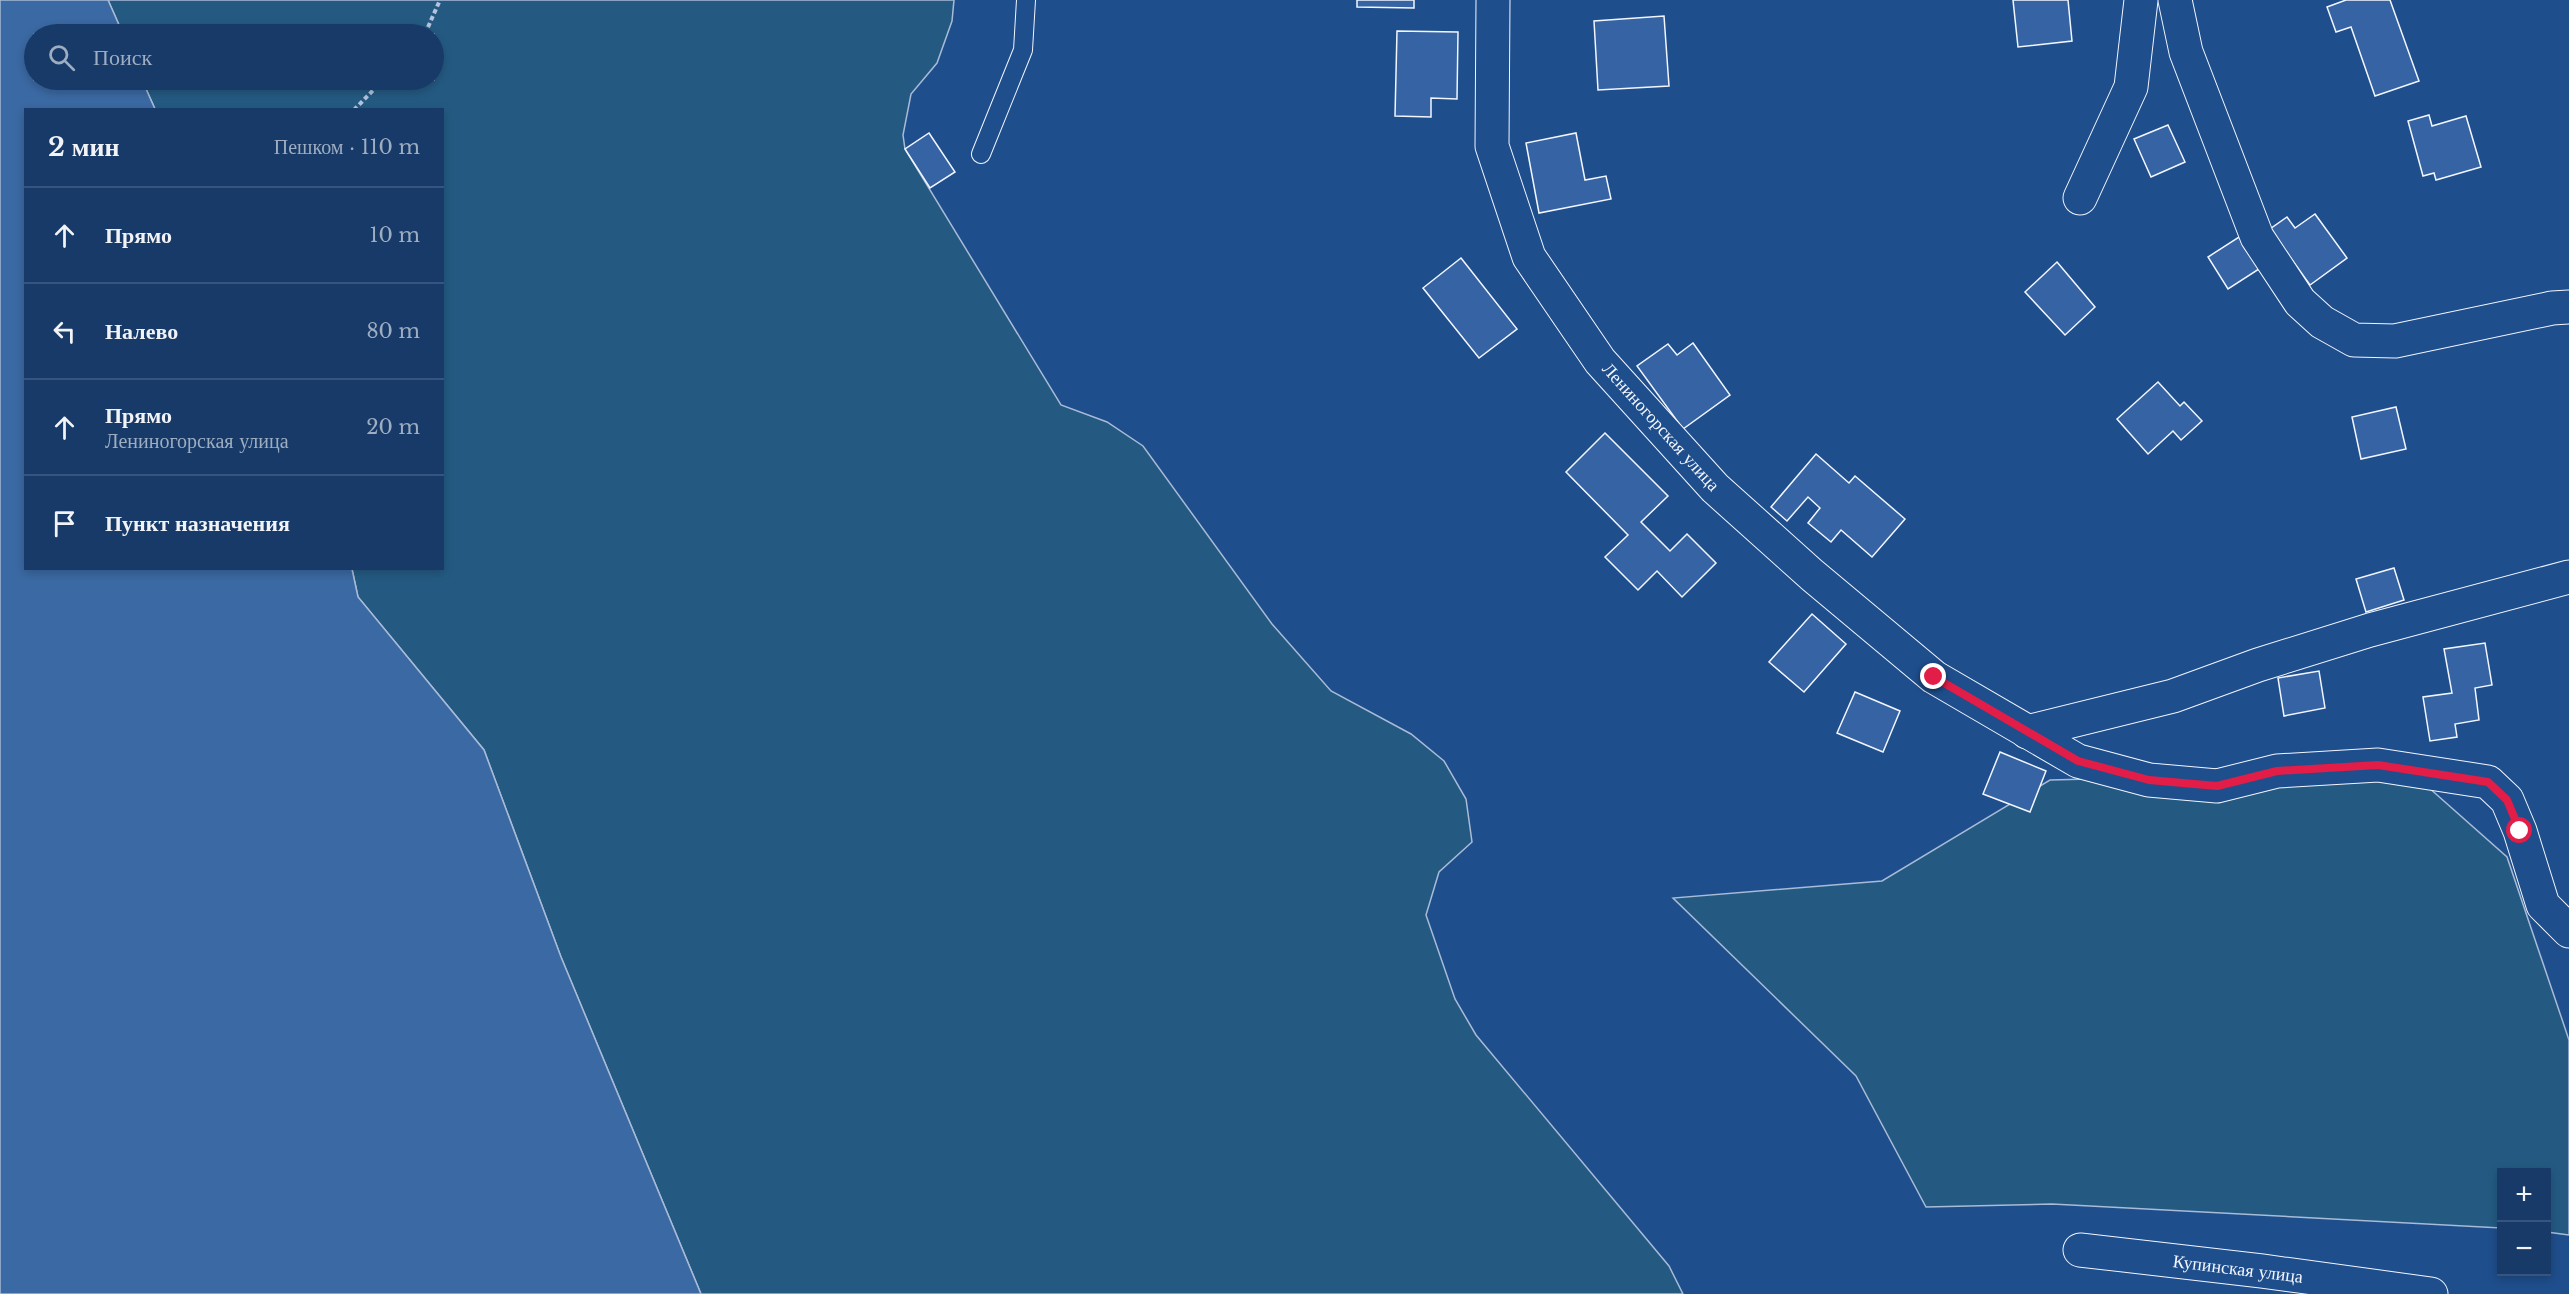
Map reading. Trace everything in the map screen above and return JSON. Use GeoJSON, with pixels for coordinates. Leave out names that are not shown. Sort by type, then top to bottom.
{"type":"FeatureCollection","features":[{"type":"Feature","properties":{"kind":"street","name":"Лениногорская улица"},"geometry":{"type":"LineString","coordinates":[[1493,0],[1492,146],[1529,257],[1600,361],[1715,488],[1812,575],[1934,677],[2078,761],[2149,780],[2217,786],[2277,771],[2378,765],[2488,782],[2507,800],[2520,831],[2543,905],[2569,931]]}},
{"type":"Feature","properties":{"kind":"street"},"geometry":{"type":"LineString","coordinates":[[2080,198],[2131,87],[2141,0]]}},
{"type":"Feature","properties":{"kind":"street"},"geometry":{"type":"LineString","coordinates":[[2175,0],[2186,52],[2257,237],[2301,302],[2322,322],[2354,340],[2395,341],[2569,307]]}},
{"type":"Feature","properties":{"kind":"street"},"geometry":{"type":"LineString","coordinates":[[2027,732],[2173,696],[2258,665],[2370,630],[2569,577]]}},
{"type":"Feature","properties":{"kind":"street","name":"Купинская улица"},"geometry":{"type":"LineString","coordinates":[[2080,1250],[2262,1271],[2431,1294]]}},
{"type":"Feature","properties":{"kind":"lane"},"geometry":{"type":"LineString","coordinates":[[981,154],[1023,50],[1026,0]]}},
{"type":"Feature","properties":{"kind":"path"},"geometry":{"type":"LineString","coordinates":[[429,24],[440,0]]}},
{"type":"Feature","properties":{"kind":"path"},"geometry":{"type":"LineString","coordinates":[[356,108],[373,90]]}},
{"type":"Feature","properties":{"kind":"shaded area"},"geometry":{"type":"Polygon","coordinates":[[[0,0],[108,0],[119,24],[24,24],[24,90],[146,90],[155,108],[24,108],[24,570],[352,570],[358,597],[484,750],[561,957],[701,1294],[0,1294],[0,0]]]}},
{"type":"Feature","properties":{"kind":"shaded area"},"geometry":{"type":"Polygon","coordinates":[[[108,0],[954,0],[952,21],[937,63],[911,94],[903,135],[905,149],[1061,405],[1107,422],[1143,446],[1272,624],[1331,691],[1411,734],[1444,761],[1466,799],[1472,842],[1439,872],[1426,915],[1455,999],[1476,1035],[1669,1266],[1683,1294],[701,1294],[561,957],[484,750],[358,597],[352,570],[444,570],[444,108],[155,108],[146,90],[444,90],[444,24],[119,24],[108,0]]]}},
{"type":"Feature","properties":{"kind":"shaded area"},"geometry":{"type":"Polygon","coordinates":[[[2410,771],[2507,857],[2569,1040],[2569,1235],[2551,1233],[2551,1168],[2497,1168],[2497,1228],[2052,1204],[1926,1207],[1856,1076],[1673,898],[1882,881],[2050,780],[2410,771]]]}},
{"type":"Feature","properties":{"kind":"building"},"geometry":{"type":"Polygon","coordinates":[[[1357,0],[1414,0],[1414,8],[1357,7],[1357,0]]]}},
{"type":"Feature","properties":{"kind":"building"},"geometry":{"type":"Polygon","coordinates":[[[2013,0],[2068,0],[2072,41],[2018,47],[2013,0]]]}},
{"type":"Feature","properties":{"kind":"building"},"geometry":{"type":"Polygon","coordinates":[[[2346,0],[2390,0],[2419,81],[2375,96],[2351,27],[2336,32],[2327,7],[2346,0]]]}},
{"type":"Feature","properties":{"kind":"building"},"geometry":{"type":"Polygon","coordinates":[[[1664,16],[1669,86],[1598,90],[1594,21],[1664,16]]]}},
{"type":"Feature","properties":{"kind":"building"},"geometry":{"type":"Polygon","coordinates":[[[1397,31],[1458,32],[1457,99],[1431,98],[1431,117],[1395,116],[1397,31]]]}},
{"type":"Feature","properties":{"kind":"building"},"geometry":{"type":"Polygon","coordinates":[[[2429,115],[2432,126],[2466,116],[2481,167],[2436,180],[2434,173],[2423,176],[2408,121],[2429,115]]]}},
{"type":"Feature","properties":{"kind":"building"},"geometry":{"type":"Polygon","coordinates":[[[2168,125],[2185,162],[2151,177],[2134,139],[2168,125]]]}},
{"type":"Feature","properties":{"kind":"building"},"geometry":{"type":"Polygon","coordinates":[[[929,133],[955,172],[930,188],[905,149],[929,133]]]}},
{"type":"Feature","properties":{"kind":"building"},"geometry":{"type":"Polygon","coordinates":[[[1576,133],[1585,180],[1606,176],[1611,199],[1539,213],[1526,143],[1576,133]]]}},
{"type":"Feature","properties":{"kind":"building"},"geometry":{"type":"Polygon","coordinates":[[[2315,214],[2347,258],[2310,285],[2270,229],[2287,217],[2295,228],[2315,214]]]}},
{"type":"Feature","properties":{"kind":"building"},"geometry":{"type":"Polygon","coordinates":[[[2239,237],[2259,269],[2228,289],[2208,257],[2239,237]]]}},
{"type":"Feature","properties":{"kind":"building"},"geometry":{"type":"Polygon","coordinates":[[[1461,258],[1517,329],[1479,358],[1423,288],[1461,258]]]}},
{"type":"Feature","properties":{"kind":"building"},"geometry":{"type":"Polygon","coordinates":[[[2057,262],[2095,307],[2065,335],[2025,292],[2057,262]]]}},
{"type":"Feature","properties":{"kind":"building"},"geometry":{"type":"Polygon","coordinates":[[[1693,343],[1730,395],[1683,429],[1637,366],[1668,344],[1677,355],[1693,343]]]}},
{"type":"Feature","properties":{"kind":"building"},"geometry":{"type":"Polygon","coordinates":[[[2158,382],[2180,406],[2184,402],[2202,421],[2181,440],[2173,431],[2148,454],[2117,419],[2158,382]]]}},
{"type":"Feature","properties":{"kind":"building"},"geometry":{"type":"Polygon","coordinates":[[[2396,407],[2406,449],[2361,459],[2352,417],[2396,407]]]}},
{"type":"Feature","properties":{"kind":"building"},"geometry":{"type":"Polygon","coordinates":[[[1605,433],[1668,496],[1641,522],[1670,551],[1687,534],[1716,563],[1682,597],[1657,571],[1638,590],[1605,557],[1628,535],[1566,472],[1605,433]]]}},
{"type":"Feature","properties":{"kind":"building"},"geometry":{"type":"Polygon","coordinates":[[[1816,454],[1849,483],[1855,476],[1905,519],[1872,557],[1841,530],[1831,542],[1808,523],[1820,508],[1808,497],[1787,521],[1771,507],[1816,454]]]}},
{"type":"Feature","properties":{"kind":"building"},"geometry":{"type":"Polygon","coordinates":[[[2394,568],[2404,600],[2366,612],[2356,579],[2394,568]]]}},
{"type":"Feature","properties":{"kind":"building"},"geometry":{"type":"Polygon","coordinates":[[[1812,614],[1846,644],[1804,692],[1769,662],[1812,614]]]}},
{"type":"Feature","properties":{"kind":"building"},"geometry":{"type":"Polygon","coordinates":[[[2485,643],[2492,685],[2475,688],[2479,720],[2455,724],[2457,737],[2430,741],[2423,697],[2452,693],[2444,649],[2485,643]]]}},
{"type":"Feature","properties":{"kind":"building"},"geometry":{"type":"Polygon","coordinates":[[[2319,671],[2325,708],[2284,716],[2278,678],[2319,671]]]}},
{"type":"Feature","properties":{"kind":"building"},"geometry":{"type":"Polygon","coordinates":[[[1855,692],[1900,711],[1883,752],[1837,733],[1855,692]]]}},
{"type":"Feature","properties":{"kind":"building"},"geometry":{"type":"Polygon","coordinates":[[[2000,752],[2046,771],[2030,812],[1983,794],[2000,752]]]}},
{"type":"Feature","properties":{"kind":"route"},"geometry":{"type":"LineString","coordinates":[[1934,677],[2078,761],[2149,780],[2217,786],[2277,771],[2378,765],[2488,782],[2507,800],[2520,831]]}}]}
